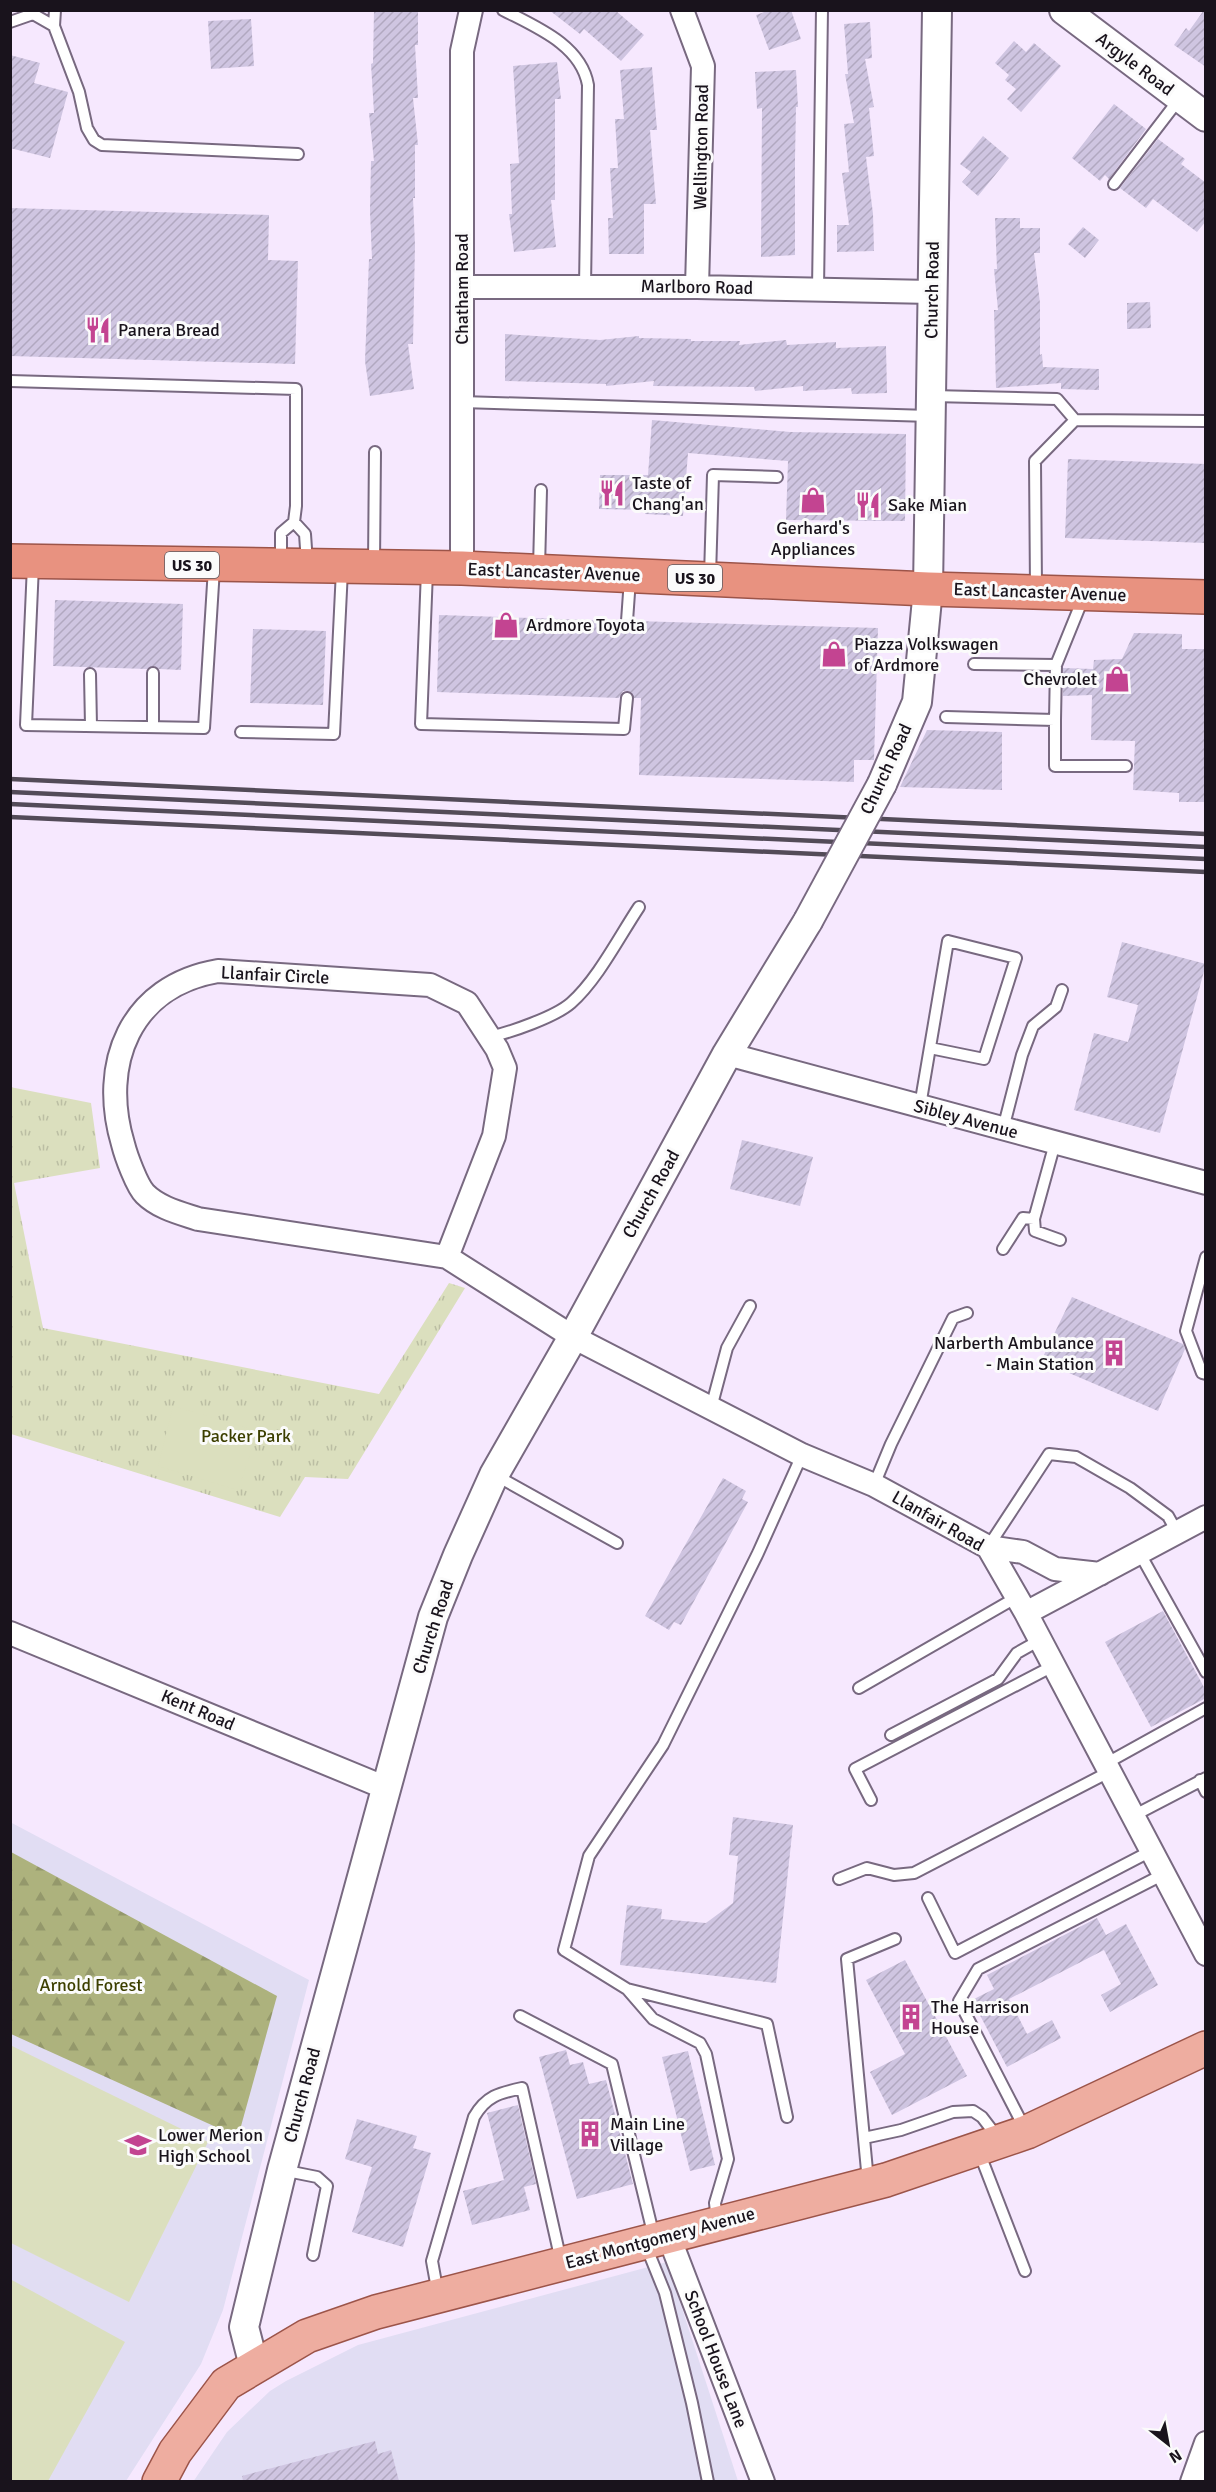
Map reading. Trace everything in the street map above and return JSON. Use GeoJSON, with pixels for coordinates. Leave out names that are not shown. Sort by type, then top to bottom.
{"type":"FeatureCollection","features":[{"type":"Feature","properties":{"kind":"highway","name":"East Lancaster Avenue"},"geometry":{"type":"LineString","coordinates":[[22,562],[462,568],[928,589],[1206,597]]}},
{"type":"Feature","properties":{"kind":"main road","name":"East Montgomery Avenue"},"geometry":{"type":"LineString","coordinates":[[159,2481],[175,2452],[226,2384],[307,2336],[376,2312],[868,2184],[1002,2141],[1206,2048]]}},
{"type":"Feature","properties":{"kind":"street","name":"Chatham Road"},"geometry":{"type":"LineString","coordinates":[[462,568],[462,51],[471,10]]}},
{"type":"Feature","properties":{"kind":"street","name":"Wellington Road"},"geometry":{"type":"LineString","coordinates":[[682,10],[703,66],[697,287]]}},
{"type":"Feature","properties":{"kind":"street","name":"Church Road"},"geometry":{"type":"LineString","coordinates":[[254,2366],[243,2327],[282,2170],[433,1617],[494,1475],[573,1337],[727,1054],[808,921],[882,784],[917,702],[928,589],[937,10]]}},
{"type":"Feature","properties":{"kind":"street","name":"Argyle Road"},"geometry":{"type":"LineString","coordinates":[[1064,10],[1206,117]]}},
{"type":"Feature","properties":{"kind":"street","name":"Marlboro Road"},"geometry":{"type":"LineString","coordinates":[[463,287],[697,287],[932,292]]}},
{"type":"Feature","properties":{"kind":"street","name":"Llanfair Circle"},"geometry":{"type":"LineString","coordinates":[[447,1257],[494,1136],[506,1068],[490,1037],[467,1003],[430,985],[218,971],[198,974],[163,992],[147,1004],[133,1022],[123,1043],[115,1089],[117,1123],[125,1153],[143,1193],[170,1210],[198,1219],[447,1257],[573,1337]]}},
{"type":"Feature","properties":{"kind":"street","name":"Sibley Avenue"},"geometry":{"type":"LineString","coordinates":[[727,1054],[1206,1183]]}},
{"type":"Feature","properties":{"kind":"street","name":"Llanfair Road"},"geometry":{"type":"LineString","coordinates":[[573,1337],[802,1455],[874,1485],[988,1547],[1022,1605],[1206,1954]]}},
{"type":"Feature","properties":{"kind":"street"},"geometry":{"type":"LineString","coordinates":[[1022,1605],[1100,1574],[1206,1518]]}},
{"type":"Feature","properties":{"kind":"street"},"geometry":{"type":"LineString","coordinates":[[988,1547],[1023,1552],[1055,1569],[1100,1574]]}},
{"type":"Feature","properties":{"kind":"street","name":"Kent Road"},"geometry":{"type":"LineString","coordinates":[[10,1633],[386,1788]]}},
{"type":"Feature","properties":{"kind":"street","name":"School House Lane"},"geometry":{"type":"LineString","coordinates":[[656,2240],[764,2481]]}},
{"type":"Feature","properties":{"kind":"street"},"geometry":{"type":"LineString","coordinates":[[1192,2481],[1206,2443]]}},
{"type":"Feature","properties":{"kind":"lane"},"geometry":{"type":"LineString","coordinates":[[55,10],[54,26],[79,92],[87,128],[94,140],[102,145],[298,154]]}},
{"type":"Feature","properties":{"kind":"lane"},"geometry":{"type":"LineString","coordinates":[[503,10],[537,27],[567,48],[586,71],[588,85],[585,287]]}},
{"type":"Feature","properties":{"kind":"lane"},"geometry":{"type":"LineString","coordinates":[[818,289],[822,10]]}},
{"type":"Feature","properties":{"kind":"lane"},"geometry":{"type":"LineString","coordinates":[[10,21],[33,15],[54,26]]}},
{"type":"Feature","properties":{"kind":"lane"},"geometry":{"type":"LineString","coordinates":[[1114,184],[1180,98]]}},
{"type":"Feature","properties":{"kind":"lane"},"geometry":{"type":"LineString","coordinates":[[10,381],[296,389],[294,522],[305,534],[294,566]]}},
{"type":"Feature","properties":{"kind":"lane"},"geometry":{"type":"LineString","coordinates":[[462,402],[931,406],[1058,399],[1075,420]]}},
{"type":"Feature","properties":{"kind":"lane"},"geometry":{"type":"LineString","coordinates":[[1036,592],[1035,461],[1075,420],[1206,422]]}},
{"type":"Feature","properties":{"kind":"lane"},"geometry":{"type":"LineString","coordinates":[[241,732],[334,734],[375,452]]}},
{"type":"Feature","properties":{"kind":"lane"},"geometry":{"type":"LineString","coordinates":[[710,579],[713,475],[777,477]]}},
{"type":"Feature","properties":{"kind":"lane"},"geometry":{"type":"LineString","coordinates":[[539,572],[541,490]]}},
{"type":"Feature","properties":{"kind":"lane"},"geometry":{"type":"LineString","coordinates":[[294,522],[281,533],[294,566]]}},
{"type":"Feature","properties":{"kind":"lane"},"geometry":{"type":"LineString","coordinates":[[22,562],[26,724],[204,728],[215,565]]}},
{"type":"Feature","properties":{"kind":"lane"},"geometry":{"type":"LineString","coordinates":[[427,568],[421,724],[624,729],[627,698]]}},
{"type":"Feature","properties":{"kind":"lane"},"geometry":{"type":"LineString","coordinates":[[627,621],[630,575]]}},
{"type":"Feature","properties":{"kind":"lane"},"geometry":{"type":"LineString","coordinates":[[1085,593],[1056,665],[1055,766],[1126,766]]}},
{"type":"Feature","properties":{"kind":"lane"},"geometry":{"type":"LineString","coordinates":[[974,664],[1056,665]]}},
{"type":"Feature","properties":{"kind":"lane"},"geometry":{"type":"LineString","coordinates":[[153,673],[153,727]]}},
{"type":"Feature","properties":{"kind":"lane"},"geometry":{"type":"LineString","coordinates":[[90,674],[91,726]]}},
{"type":"Feature","properties":{"kind":"lane"},"geometry":{"type":"LineString","coordinates":[[946,717],[1055,720]]}},
{"type":"Feature","properties":{"kind":"lane"},"geometry":{"type":"LineString","coordinates":[[490,1037],[515,1031],[570,1004],[590,981],[639,907]]}},
{"type":"Feature","properties":{"kind":"lane"},"geometry":{"type":"LineString","coordinates":[[920,1106],[948,941],[1016,958],[984,1059],[930,1048]]}},
{"type":"Feature","properties":{"kind":"lane"},"geometry":{"type":"LineString","coordinates":[[1003,1130],[1022,1055],[1033,1026],[1056,1007],[1062,990]]}},
{"type":"Feature","properties":{"kind":"lane"},"geometry":{"type":"LineString","coordinates":[[1055,1143],[1034,1219],[1035,1231],[1060,1240]]}},
{"type":"Feature","properties":{"kind":"lane"},"geometry":{"type":"LineString","coordinates":[[1003,1249],[1023,1218],[1034,1219]]}},
{"type":"Feature","properties":{"kind":"lane"},"geometry":{"type":"LineString","coordinates":[[1206,1257],[1186,1331],[1202,1373],[1206,1374]]}},
{"type":"Feature","properties":{"kind":"lane"},"geometry":{"type":"LineString","coordinates":[[711,1408],[728,1348],[750,1306]]}},
{"type":"Feature","properties":{"kind":"lane"},"geometry":{"type":"LineString","coordinates":[[874,1485],[891,1444],[953,1317],[967,1313]]}},
{"type":"Feature","properties":{"kind":"lane"},"geometry":{"type":"LineString","coordinates":[[988,1547],[1049,1454],[1076,1457],[1130,1488],[1168,1516],[1177,1532]]}},
{"type":"Feature","properties":{"kind":"lane"},"geometry":{"type":"LineString","coordinates":[[717,2223],[716,2203],[728,2159],[706,2054],[700,2043],[653,2019],[627,1989],[564,1950],[589,1856],[663,1745],[758,1553],[802,1455]]}},
{"type":"Feature","properties":{"kind":"lane"},"geometry":{"type":"LineString","coordinates":[[494,1475],[617,1543]]}},
{"type":"Feature","properties":{"kind":"lane"},"geometry":{"type":"LineString","coordinates":[[1139,1552],[1206,1672]]}},
{"type":"Feature","properties":{"kind":"lane"},"geometry":{"type":"LineString","coordinates":[[859,1688],[1022,1605]]}},
{"type":"Feature","properties":{"kind":"lane"},"geometry":{"type":"LineString","coordinates":[[891,1735],[998,1679],[1017,1653],[1040,1640]]}},
{"type":"Feature","properties":{"kind":"lane"},"geometry":{"type":"LineString","coordinates":[[871,1800],[855,1769],[1053,1666]]}},
{"type":"Feature","properties":{"kind":"lane"},"geometry":{"type":"LineString","coordinates":[[839,1879],[867,1868],[894,1875],[914,1873],[1107,1768],[1206,1708]]}},
{"type":"Feature","properties":{"kind":"lane"},"geometry":{"type":"LineString","coordinates":[[1132,1816],[1203,1779],[1206,1792]]}},
{"type":"Feature","properties":{"kind":"lane"},"geometry":{"type":"LineString","coordinates":[[928,1898],[955,1953],[1151,1851]]}},
{"type":"Feature","properties":{"kind":"lane"},"geometry":{"type":"LineString","coordinates":[[1025,2271],[1002,2141],[959,2001],[978,1969],[1164,1874]]}},
{"type":"Feature","properties":{"kind":"lane"},"geometry":{"type":"LineString","coordinates":[[868,2184],[847,1959],[895,1939]]}},
{"type":"Feature","properties":{"kind":"lane"},"geometry":{"type":"LineString","coordinates":[[627,1989],[767,2024],[787,2117]]}},
{"type":"Feature","properties":{"kind":"lane"},"geometry":{"type":"LineString","coordinates":[[520,2016],[612,2064],[656,2240],[665,2293],[708,2481]]}},
{"type":"Feature","properties":{"kind":"lane"},"geometry":{"type":"LineString","coordinates":[[438,2296],[432,2261],[474,2117],[482,2103],[503,2092],[522,2088],[561,2264]]}},
{"type":"Feature","properties":{"kind":"lane"},"geometry":{"type":"LineString","coordinates":[[864,2138],[901,2130],[953,2112],[973,2111],[982,2117],[1002,2141]]}},
{"type":"Feature","properties":{"kind":"lane"},"geometry":{"type":"LineString","coordinates":[[282,2170],[317,2177],[327,2186],[313,2254]]}},
{"type":"Feature","properties":{"kind":"shaded area","name":"Lower Merion High School"},"geometry":{"type":"Polygon","coordinates":[[[10,1822],[309,1980],[223,2310],[201,2364],[126,2481],[11,2481],[10,1822]]]}},
{"type":"Feature","properties":{"kind":"shaded area"},"geometry":{"type":"Polygon","coordinates":[[[667,2262],[738,2481],[193,2482],[227,2432],[270,2391],[358,2345],[667,2262]]]}},
{"type":"Feature","properties":{"kind":"green space","name":"Packer Park"},"geometry":{"type":"Polygon","coordinates":[[[10,1087],[91,1103],[100,1168],[14,1183],[43,1328],[379,1394],[449,1283],[465,1288],[348,1479],[305,1477],[280,1517],[11,1434],[10,1087]]]}},
{"type":"Feature","properties":{"kind":"green space"},"geometry":{"type":"Polygon","coordinates":[[[173,1406],[258,1431],[238,1490],[158,1466],[173,1406]]]}},
{"type":"Feature","properties":{"kind":"green space","name":"Arnold Forest"},"geometry":{"type":"Polygon","coordinates":[[[11,1852],[277,1996],[238,2137],[11,2034],[11,1852]]]}},
{"type":"Feature","properties":{"kind":"green space"},"geometry":{"type":"Polygon","coordinates":[[[10,2045],[208,2142],[129,2302],[11,2243],[10,2045]]]}},
{"type":"Feature","properties":{"kind":"green space"},"geometry":{"type":"Polygon","coordinates":[[[10,2279],[125,2342],[48,2481],[11,2481],[10,2279]]]}},
{"type":"Feature","properties":{"kind":"building"},"geometry":{"type":"Polygon","coordinates":[[[374,10],[418,11],[418,45],[415,45],[418,98],[413,98],[418,145],[415,145],[415,198],[413,198],[415,245],[413,344],[408,344],[414,389],[370,396],[365,361],[369,259],[372,259],[371,161],[374,161],[369,113],[374,113],[371,64],[373,63],[374,10]]]}},
{"type":"Feature","properties":{"kind":"building"},"geometry":{"type":"Polygon","coordinates":[[[549,10],[615,10],[644,35],[621,61],[584,29],[580,34],[549,10]]]}},
{"type":"Feature","properties":{"kind":"building"},"geometry":{"type":"Polygon","coordinates":[[[770,10],[791,10],[801,39],[769,50],[756,15],[770,10]]]}},
{"type":"Feature","properties":{"kind":"building"},"geometry":{"type":"Polygon","coordinates":[[[1206,10],[1206,67],[1174,45],[1186,28],[1189,31],[1206,10]]]}},
{"type":"Feature","properties":{"kind":"building"},"geometry":{"type":"Polygon","coordinates":[[[251,19],[254,66],[211,69],[208,21],[251,19]]]}},
{"type":"Feature","properties":{"kind":"building"},"geometry":{"type":"Polygon","coordinates":[[[870,22],[872,58],[865,59],[874,107],[869,108],[874,156],[866,157],[873,214],[874,251],[837,252],[837,225],[849,225],[842,173],[849,172],[844,124],[854,123],[845,74],[848,74],[844,24],[870,22]]]}},
{"type":"Feature","properties":{"kind":"building"},"geometry":{"type":"Polygon","coordinates":[[[1014,41],[1026,52],[1034,43],[1061,66],[1021,112],[1007,99],[1016,89],[1005,80],[1009,75],[995,63],[1014,41]]]}},
{"type":"Feature","properties":{"kind":"building"},"geometry":{"type":"Polygon","coordinates":[[[10,55],[40,63],[34,83],[68,92],[50,158],[10,148],[10,55]]]}},
{"type":"Feature","properties":{"kind":"building"},"geometry":{"type":"Polygon","coordinates":[[[557,62],[561,99],[555,99],[555,200],[551,200],[556,247],[514,252],[509,214],[512,214],[510,164],[519,163],[513,66],[557,62]]]}},
{"type":"Feature","properties":{"kind":"building"},"geometry":{"type":"Polygon","coordinates":[[[652,67],[657,130],[650,130],[656,204],[644,204],[644,254],[609,254],[608,218],[613,218],[610,168],[618,168],[615,119],[624,119],[620,70],[652,67]]]}},
{"type":"Feature","properties":{"kind":"building"},"geometry":{"type":"Polygon","coordinates":[[[796,70],[798,107],[796,107],[795,255],[761,257],[762,108],[757,109],[755,72],[796,70]]]}},
{"type":"Feature","properties":{"kind":"building"},"geometry":{"type":"Polygon","coordinates":[[[1114,104],[1146,129],[1109,179],[1105,175],[1100,181],[1072,158],[1114,104]]]}},
{"type":"Feature","properties":{"kind":"building"},"geometry":{"type":"Polygon","coordinates":[[[983,136],[1009,158],[978,196],[962,182],[971,172],[960,164],[983,136]]]}},
{"type":"Feature","properties":{"kind":"building"},"geometry":{"type":"Polygon","coordinates":[[[1158,139],[1185,159],[1181,164],[1206,183],[1206,221],[1197,232],[1153,199],[1146,208],[1120,188],[1158,139]]]}},
{"type":"Feature","properties":{"kind":"building"},"geometry":{"type":"Polygon","coordinates":[[[10,208],[269,215],[268,260],[298,261],[295,364],[10,356],[10,208]]]}},
{"type":"Feature","properties":{"kind":"building"},"geometry":{"type":"Polygon","coordinates":[[[995,218],[1020,218],[1020,228],[1040,228],[1040,253],[1034,253],[1040,303],[1040,355],[1042,354],[1043,367],[1099,369],[1099,390],[1061,389],[1061,383],[996,388],[994,310],[998,310],[994,269],[997,269],[995,218]]]}},
{"type":"Feature","properties":{"kind":"building"},"geometry":{"type":"Polygon","coordinates":[[[1083,227],[1099,240],[1085,258],[1068,244],[1083,227]]]}},
{"type":"Feature","properties":{"kind":"building"},"geometry":{"type":"Polygon","coordinates":[[[1150,302],[1151,328],[1127,329],[1127,303],[1150,302]]]}},
{"type":"Feature","properties":{"kind":"building"},"geometry":{"type":"Polygon","coordinates":[[[505,334],[600,340],[639,336],[639,338],[691,339],[691,341],[740,341],[739,345],[786,340],[787,345],[836,342],[836,348],[886,346],[887,393],[852,394],[851,388],[803,391],[803,386],[755,391],[754,387],[653,386],[654,381],[606,386],[606,384],[505,381],[505,334]]]}},
{"type":"Feature","properties":{"kind":"building"},"geometry":{"type":"Polygon","coordinates":[[[652,420],[790,432],[906,434],[905,521],[786,520],[788,461],[688,453],[683,516],[645,514],[646,510],[599,509],[600,475],[648,475],[652,420]]]}},
{"type":"Feature","properties":{"kind":"building"},"geometry":{"type":"Polygon","coordinates":[[[1068,459],[1206,464],[1206,543],[1065,538],[1068,459]]]}},
{"type":"Feature","properties":{"kind":"building"},"geometry":{"type":"Polygon","coordinates":[[[55,600],[183,604],[181,670],[159,669],[154,666],[147,669],[53,666],[55,600]]]}},
{"type":"Feature","properties":{"kind":"building"},"geometry":{"type":"Polygon","coordinates":[[[439,615],[620,621],[622,627],[627,628],[633,626],[635,621],[878,628],[874,760],[854,760],[854,782],[639,775],[641,698],[634,698],[631,692],[623,691],[619,698],[437,692],[439,615]]]}},
{"type":"Feature","properties":{"kind":"building"},"geometry":{"type":"Polygon","coordinates":[[[253,629],[326,631],[323,705],[250,703],[253,629]]]}},
{"type":"Feature","properties":{"kind":"building"},"geometry":{"type":"Polygon","coordinates":[[[1134,633],[1182,634],[1182,649],[1206,649],[1206,802],[1179,802],[1179,793],[1133,790],[1135,741],[1091,740],[1092,695],[1063,696],[1063,668],[1093,669],[1094,660],[1122,659],[1134,633]]]}},
{"type":"Feature","properties":{"kind":"building"},"geometry":{"type":"Polygon","coordinates":[[[927,730],[1002,732],[1002,790],[900,787],[927,730]]]}},
{"type":"Feature","properties":{"kind":"building"},"geometry":{"type":"Polygon","coordinates":[[[1122,942],[1206,964],[1160,1133],[1074,1110],[1094,1033],[1128,1042],[1138,1005],[1107,997],[1122,942]]]}},
{"type":"Feature","properties":{"kind":"building"},"geometry":{"type":"Polygon","coordinates":[[[742,1140],[813,1157],[800,1206],[730,1189],[742,1140]]]}},
{"type":"Feature","properties":{"kind":"building","name":"Narberth Ambulance - Main Station"},"geometry":{"type":"Polygon","coordinates":[[[1072,1297],[1183,1344],[1185,1349],[1158,1411],[1041,1361],[1072,1297]]]}},
{"type":"Feature","properties":{"kind":"building"},"geometry":{"type":"Polygon","coordinates":[[[723,1478],[746,1491],[742,1499],[748,1502],[681,1625],[674,1622],[669,1630],[645,1616],[723,1478]]]}},
{"type":"Feature","properties":{"kind":"building"},"geometry":{"type":"Polygon","coordinates":[[[1163,1611],[1206,1691],[1206,1698],[1151,1727],[1105,1642],[1163,1611]]]}},
{"type":"Feature","properties":{"kind":"building"},"geometry":{"type":"Polygon","coordinates":[[[733,1817],[793,1825],[776,1983],[620,1965],[627,1905],[662,1909],[661,1919],[706,1923],[733,1903],[738,1856],[729,1855],[733,1817]]]}},
{"type":"Feature","properties":{"kind":"building"},"geometry":{"type":"Polygon","coordinates":[[[1097,1918],[1106,1935],[1126,1924],[1158,1985],[1110,2012],[1101,1995],[1121,1984],[1104,1950],[1009,1999],[1027,2034],[1052,2020],[1061,2038],[1007,2067],[972,2000],[994,1989],[987,1975],[1097,1918]]]}},
{"type":"Feature","properties":{"kind":"building","name":"The Harrison House"},"geometry":{"type":"Polygon","coordinates":[[[905,1960],[967,2076],[892,2115],[870,2072],[905,2054],[866,1980],[905,1960]]]}},
{"type":"Feature","properties":{"kind":"building","name":"Main Line Village"},"geometry":{"type":"Polygon","coordinates":[[[566,2050],[570,2065],[583,2062],[589,2084],[606,2080],[633,2184],[577,2199],[539,2057],[566,2050]]]}},
{"type":"Feature","properties":{"kind":"building"},"geometry":{"type":"Polygon","coordinates":[[[688,2051],[715,2165],[690,2171],[662,2057],[688,2051]]]}},
{"type":"Feature","properties":{"kind":"building"},"geometry":{"type":"Polygon","coordinates":[[[518,2105],[536,2184],[524,2187],[530,2210],[472,2225],[463,2191],[504,2180],[487,2113],[518,2105]]]}},
{"type":"Feature","properties":{"kind":"building"},"geometry":{"type":"Polygon","coordinates":[[[357,2119],[417,2136],[413,2148],[431,2153],[403,2247],[352,2232],[372,2167],[345,2159],[357,2119]]]}},
{"type":"Feature","properties":{"kind":"building"},"geometry":{"type":"Polygon","coordinates":[[[375,2441],[378,2454],[391,2450],[399,2481],[243,2481],[242,2476],[375,2441]]]}},
{"type":"Feature","properties":{"kind":"railway"},"geometry":{"type":"LineString","coordinates":[[10,779],[1206,834]]}},
{"type":"Feature","properties":{"kind":"railway"},"geometry":{"type":"LineString","coordinates":[[10,792],[1206,847]]}},
{"type":"Feature","properties":{"kind":"railway"},"geometry":{"type":"LineString","coordinates":[[10,804],[1206,859]]}},
{"type":"Feature","properties":{"kind":"railway"},"geometry":{"type":"LineString","coordinates":[[10,817],[1206,872]]}},
{"type":"Feature","properties":{"kind":"place","name":"Panera Bread"},"geometry":{"type":"Point","coordinates":[98,330]}},
{"type":"Feature","properties":{"kind":"place","name":"Taste of Chang'an"},"geometry":{"type":"Point","coordinates":[612,493]}},
{"type":"Feature","properties":{"kind":"place","name":"Gerhard's Appliances"},"geometry":{"type":"Point","coordinates":[813,500]}},
{"type":"Feature","properties":{"kind":"place","name":"Sake Mian"},"geometry":{"type":"Point","coordinates":[868,505]}},
{"type":"Feature","properties":{"kind":"place","name":"Ardmore Toyota"},"geometry":{"type":"Point","coordinates":[506,625]}},
{"type":"Feature","properties":{"kind":"place","name":"Piazza Volkswagen of Ardmore"},"geometry":{"type":"Point","coordinates":[834,654]}},
{"type":"Feature","properties":{"kind":"place","name":"Chevrolet"},"geometry":{"type":"Point","coordinates":[1117,679]}},
{"type":"Feature","properties":{"kind":"place","name":"Narberth Ambulance - Main Station"},"geometry":{"type":"Point","coordinates":[1114,1353]}},
{"type":"Feature","properties":{"kind":"place","name":"The Harrison House"},"geometry":{"type":"Point","coordinates":[911,2017]}},
{"type":"Feature","properties":{"kind":"place","name":"Main Line Village"},"geometry":{"type":"Point","coordinates":[590,2134]}},
{"type":"Feature","properties":{"kind":"place","name":"Lower Merion High School"},"geometry":{"type":"Point","coordinates":[138,2145]}}]}
